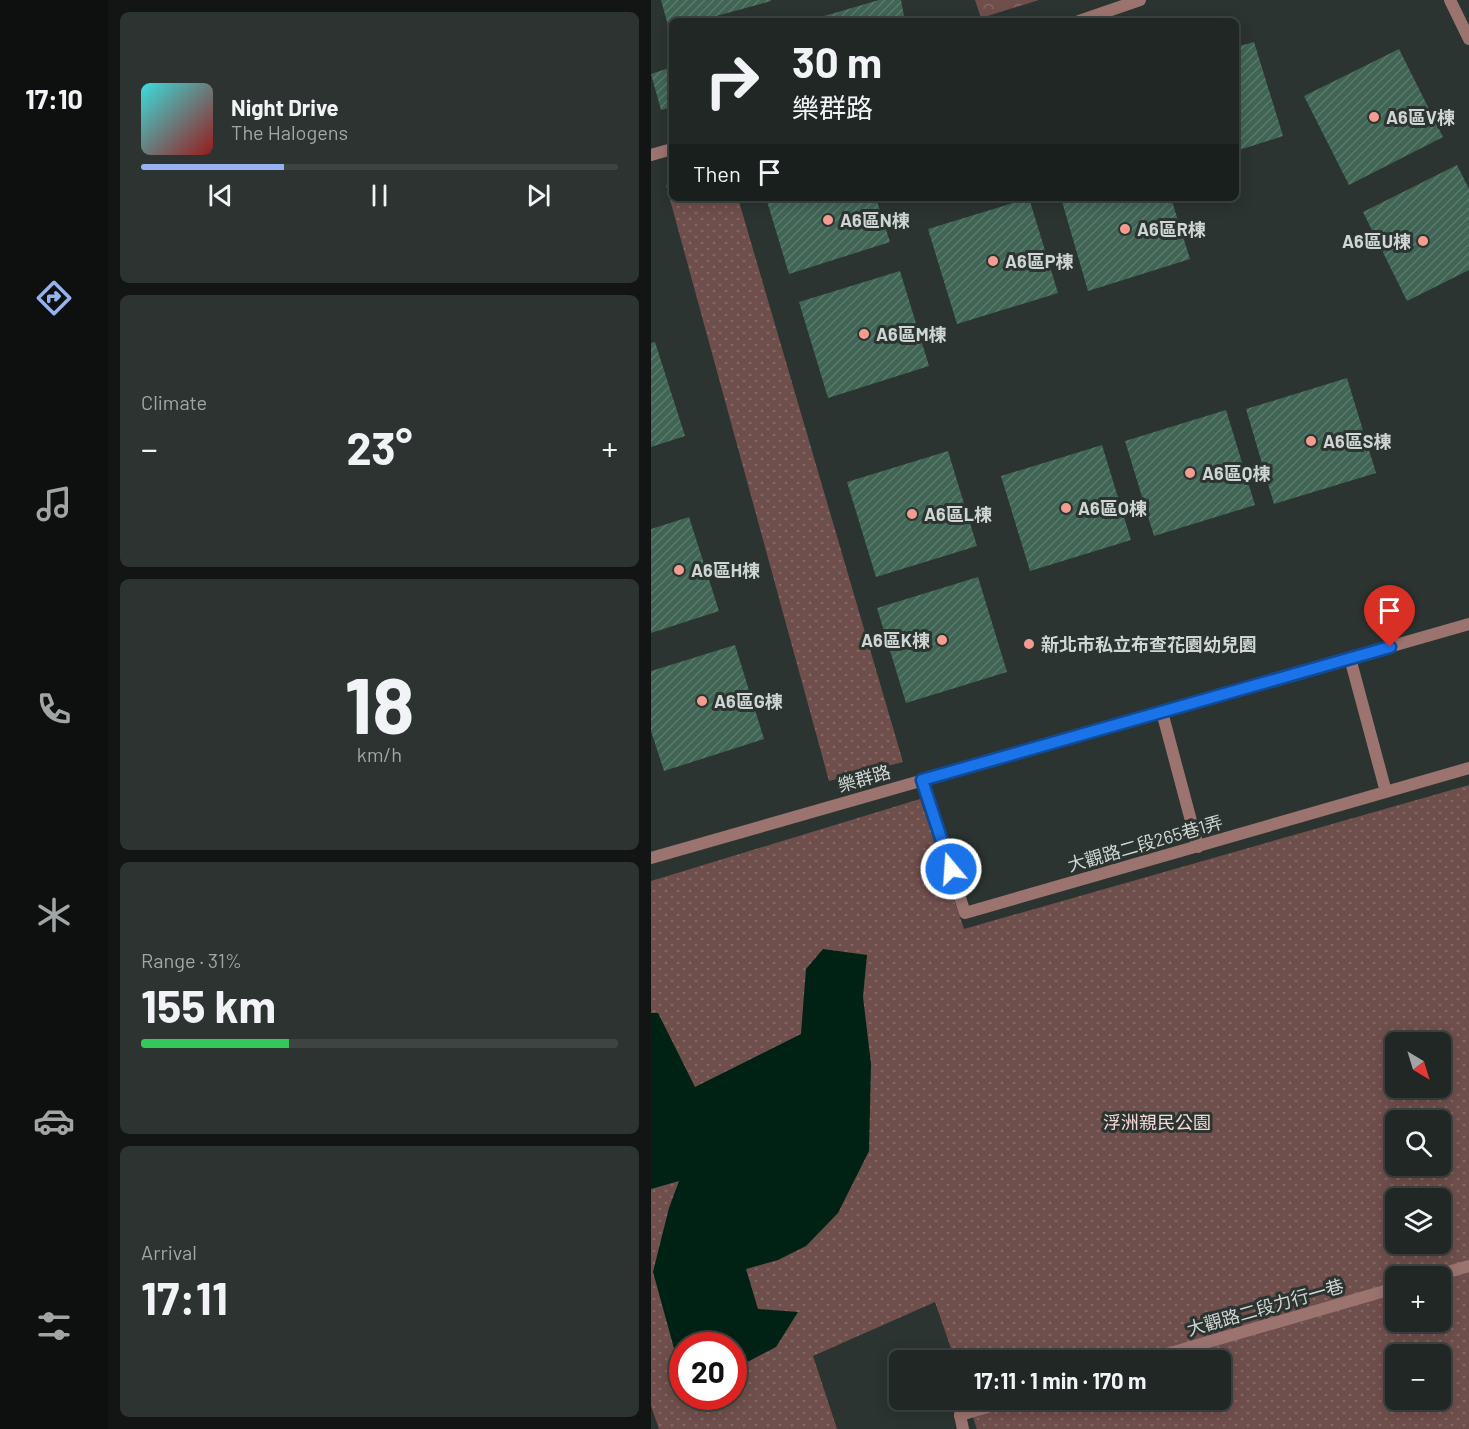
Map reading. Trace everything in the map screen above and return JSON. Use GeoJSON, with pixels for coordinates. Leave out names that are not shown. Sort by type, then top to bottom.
{"type":"FeatureCollection","features":[{"type":"Feature","properties":{"kind":"street"},"geometry":{"type":"LineString","coordinates":[[1089,18],[1140,0]]}},
{"type":"Feature","properties":{"kind":"street"},"geometry":{"type":"LineString","coordinates":[[1454,2],[1469,39]]}},
{"type":"Feature","properties":{"kind":"street"},"geometry":{"type":"LineString","coordinates":[[651,155],[669,150]]}},
{"type":"Feature","properties":{"kind":"street","name":"樂群路"},"geometry":{"type":"LineString","coordinates":[[651,858],[1469,624]]}},
{"type":"Feature","properties":{"kind":"street"},"geometry":{"type":"LineString","coordinates":[[1350,658],[1386,792]]}},
{"type":"Feature","properties":{"kind":"street"},"geometry":{"type":"LineString","coordinates":[[1162,712],[1198,847]]}},
{"type":"Feature","properties":{"kind":"street","name":"大觀路二段265巷1弄"},"geometry":{"type":"LineString","coordinates":[[922,780],[965,913],[1469,768]]}},
{"type":"Feature","properties":{"kind":"street"},"geometry":{"type":"LineString","coordinates":[[1451,1271],[1469,1266]]}},
{"type":"Feature","properties":{"kind":"street","name":"大觀路二段力行一巷"},"geometry":{"type":"LineString","coordinates":[[1181,1350],[1385,1291]]}},
{"type":"Feature","properties":{"kind":"street"},"geometry":{"type":"LineString","coordinates":[[963,1429],[960,1415],[977,1410]]}},
{"type":"Feature","properties":{"kind":"green space"},"geometry":{"type":"Polygon","coordinates":[[[975,0],[1039,0],[981,18],[975,0]]]}},
{"type":"Feature","properties":{"kind":"green space"},"geometry":{"type":"Polygon","coordinates":[[[670,201],[739,201],[903,762],[829,781],[670,201]]]}},
{"type":"Feature","properties":{"kind":"green space","name":"浮洲親民公園"},"geometry":{"type":"Polygon","coordinates":[[[1469,785],[1469,1429],[977,1429],[970,1410],[1231,1410],[1231,1350],[952,1350],[935,1302],[813,1356],[837,1429],[659,1429],[651,1406],[651,881],[920,799],[964,929],[1469,785]]]}},
{"type":"Feature","properties":{"kind":"shaded area"},"geometry":{"type":"Polygon","coordinates":[[[823,949],[867,955],[863,997],[871,1064],[869,1151],[838,1213],[806,1246],[778,1260],[746,1269],[758,1309],[798,1312],[776,1347],[747,1362],[747,1332],[670,1332],[653,1272],[669,1208],[679,1181],[651,1189],[651,1013],[658,1013],[695,1087],[801,1034],[806,969],[823,949]]]}},
{"type":"Feature","properties":{"kind":"building"},"geometry":{"type":"Polygon","coordinates":[[[661,0],[771,0],[709,18],[669,18],[669,29],[661,0]]]}},
{"type":"Feature","properties":{"kind":"building"},"geometry":{"type":"Polygon","coordinates":[[[879,0],[901,0],[904,18],[817,18],[879,0]]]}},
{"type":"Feature","properties":{"kind":"building"},"geometry":{"type":"Polygon","coordinates":[[[1254,42],[1283,136],[1239,150],[1239,46],[1254,42]]]}},
{"type":"Feature","properties":{"kind":"building","name":"A6區V棟"},"geometry":{"type":"Polygon","coordinates":[[[1399,49],[1443,137],[1349,185],[1304,96],[1399,49]]]}},
{"type":"Feature","properties":{"kind":"building"},"geometry":{"type":"Polygon","coordinates":[[[669,68],[669,108],[661,110],[651,74],[669,68]]]}},
{"type":"Feature","properties":{"kind":"building","name":"A6區U棟"},"geometry":{"type":"Polygon","coordinates":[[[1457,165],[1469,189],[1469,270],[1407,301],[1363,212],[1457,165]]]}},
{"type":"Feature","properties":{"kind":"building","name":"A6區N棟"},"geometry":{"type":"Polygon","coordinates":[[[767,201],[877,201],[890,242],[789,274],[767,201]]]}},
{"type":"Feature","properties":{"kind":"building","name":"A6區P棟"},"geometry":{"type":"Polygon","coordinates":[[[1019,201],[1030,201],[1058,293],[957,324],[928,229],[1019,201]]]}},
{"type":"Feature","properties":{"kind":"building","name":"A6區R棟"},"geometry":{"type":"Polygon","coordinates":[[[1062,201],[1172,201],[1190,259],[1088,291],[1062,201]]]}},
{"type":"Feature","properties":{"kind":"building","name":"A6區M棟"},"geometry":{"type":"Polygon","coordinates":[[[900,271],[929,366],[828,398],[799,302],[900,271]]]}},
{"type":"Feature","properties":{"kind":"building"},"geometry":{"type":"Polygon","coordinates":[[[655,342],[685,436],[651,447],[651,343],[655,342]]]}},
{"type":"Feature","properties":{"kind":"building","name":"A6區S棟"},"geometry":{"type":"Polygon","coordinates":[[[1347,378],[1376,473],[1274,504],[1246,409],[1347,378]]]}},
{"type":"Feature","properties":{"kind":"building","name":"A6區Q棟"},"geometry":{"type":"Polygon","coordinates":[[[1226,410],[1255,505],[1154,536],[1125,441],[1226,410]]]}},
{"type":"Feature","properties":{"kind":"building","name":"A6區O棟"},"geometry":{"type":"Polygon","coordinates":[[[1102,445],[1131,540],[1030,571],[1001,476],[1102,445]]]}},
{"type":"Feature","properties":{"kind":"building","name":"A6區L棟"},"geometry":{"type":"Polygon","coordinates":[[[948,451],[977,546],[876,577],[847,482],[948,451]]]}},
{"type":"Feature","properties":{"kind":"building","name":"A6區H棟"},"geometry":{"type":"Polygon","coordinates":[[[689,517],[719,611],[651,633],[651,529],[689,517]]]}},
{"type":"Feature","properties":{"kind":"building","name":"A6區K棟"},"geometry":{"type":"Polygon","coordinates":[[[978,577],[1007,672],[906,703],[877,608],[978,577]]]}},
{"type":"Feature","properties":{"kind":"building","name":"A6區G棟"},"geometry":{"type":"Polygon","coordinates":[[[735,645],[764,739],[664,771],[651,731],[651,671],[735,645]]]}},
{"type":"Feature","properties":{"kind":"place","name":"A6區V棟"},"geometry":{"type":"Point","coordinates":[1374,117]}},
{"type":"Feature","properties":{"kind":"place","name":"A6區N棟"},"geometry":{"type":"Point","coordinates":[828,220]}},
{"type":"Feature","properties":{"kind":"place","name":"A6區R棟"},"geometry":{"type":"Point","coordinates":[1125,229]}},
{"type":"Feature","properties":{"kind":"place","name":"A6區U棟"},"geometry":{"type":"Point","coordinates":[1423,241]}},
{"type":"Feature","properties":{"kind":"place","name":"A6區P棟"},"geometry":{"type":"Point","coordinates":[993,261]}},
{"type":"Feature","properties":{"kind":"place","name":"A6區M棟"},"geometry":{"type":"Point","coordinates":[864,334]}},
{"type":"Feature","properties":{"kind":"place","name":"A6區S棟"},"geometry":{"type":"Point","coordinates":[1311,441]}},
{"type":"Feature","properties":{"kind":"place","name":"A6區Q棟"},"geometry":{"type":"Point","coordinates":[1190,473]}},
{"type":"Feature","properties":{"kind":"place","name":"A6區O棟"},"geometry":{"type":"Point","coordinates":[1066,508]}},
{"type":"Feature","properties":{"kind":"place","name":"A6區L棟"},"geometry":{"type":"Point","coordinates":[912,514]}},
{"type":"Feature","properties":{"kind":"place","name":"A6區H棟"},"geometry":{"type":"Point","coordinates":[679,570]}},
{"type":"Feature","properties":{"kind":"place","name":"A6區K棟"},"geometry":{"type":"Point","coordinates":[942,640]}},
{"type":"Feature","properties":{"kind":"place","name":"新北市私立布查花園幼兒園"},"geometry":{"type":"Point","coordinates":[1029,644]}},
{"type":"Feature","properties":{"kind":"place","name":"A6區G棟"},"geometry":{"type":"Point","coordinates":[702,701]}},
{"type":"Feature","properties":{"kind":"route"},"geometry":{"type":"LineString","coordinates":[[951,869],[922,780],[1390,647]]}}]}
